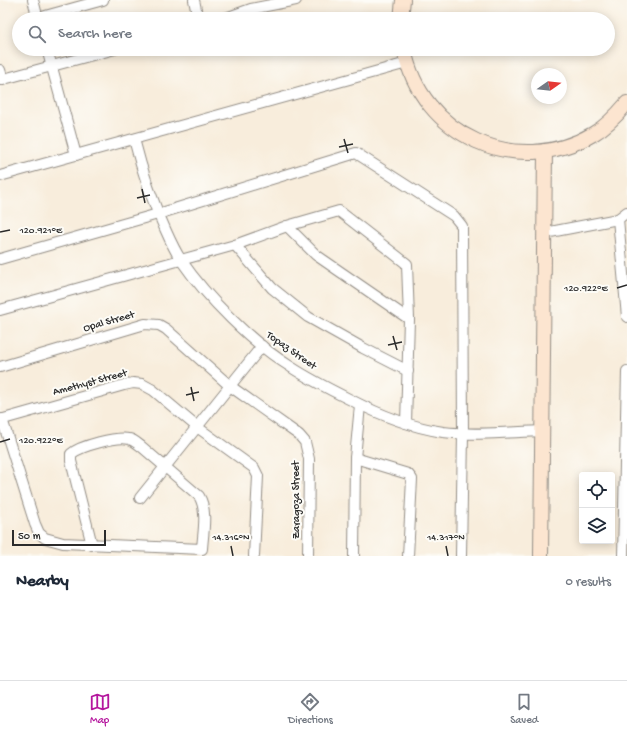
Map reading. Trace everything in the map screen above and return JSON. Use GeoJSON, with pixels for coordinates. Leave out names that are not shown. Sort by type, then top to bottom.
{"type":"FeatureCollection","features":[{"type":"Feature","properties":{"kind":"street"},"geometry":{"type":"LineString","coordinates":[[33,0],[36,12]]}},
{"type":"Feature","properties":{"kind":"street"},"geometry":{"type":"LineString","coordinates":[[60,12],[103,0]]}},
{"type":"Feature","properties":{"kind":"street"},"geometry":{"type":"LineString","coordinates":[[194,0],[197,12]]}},
{"type":"Feature","properties":{"kind":"street"},"geometry":{"type":"LineString","coordinates":[[236,12],[250,5],[296,0]]}},
{"type":"Feature","properties":{"kind":"street"},"geometry":{"type":"LineString","coordinates":[[402,12],[403,0]]}},
{"type":"Feature","properties":{"kind":"street"},"geometry":{"type":"LineString","coordinates":[[49,56],[76,155]]}},
{"type":"Feature","properties":{"kind":"street"},"geometry":{"type":"LineString","coordinates":[[1,77],[89,56]]}},
{"type":"Feature","properties":{"kind":"street"},"geometry":{"type":"LineString","coordinates":[[406,56],[419,91],[438,115],[459,132],[470,138],[488,146],[506,151],[545,151],[570,145],[594,134],[614,118],[627,103]]}},
{"type":"Feature","properties":{"kind":"street"},"geometry":{"type":"LineString","coordinates":[[0,176],[407,63]]}},
{"type":"Feature","properties":{"kind":"street","name":"Topaz Street"},"geometry":{"type":"LineString","coordinates":[[134,139],[149,193],[180,259],[204,289],[231,317],[262,346],[290,367],[360,405],[383,415],[425,429],[463,434],[543,431]]}},
{"type":"Feature","properties":{"kind":"street"},"geometry":{"type":"LineString","coordinates":[[541,556],[545,151]]}},
{"type":"Feature","properties":{"kind":"street"},"geometry":{"type":"LineString","coordinates":[[0,259],[158,214],[356,153],[454,216],[462,226],[463,434],[461,556]]}},
{"type":"Feature","properties":{"kind":"street"},"geometry":{"type":"LineString","coordinates":[[0,310],[235,245],[287,226],[339,210],[407,264],[409,319],[406,423]]}},
{"type":"Feature","properties":{"kind":"street"},"geometry":{"type":"LineString","coordinates":[[545,233],[618,219],[627,212]]}},
{"type":"Feature","properties":{"kind":"street"},"geometry":{"type":"LineString","coordinates":[[618,219],[627,317]]}},
{"type":"Feature","properties":{"kind":"street"},"geometry":{"type":"LineString","coordinates":[[287,226],[316,255],[409,319]]}},
{"type":"Feature","properties":{"kind":"street"},"geometry":{"type":"LineString","coordinates":[[235,245],[272,288],[308,316],[362,348],[408,371]]}},
{"type":"Feature","properties":{"kind":"street","name":"Opal Street"},"geometry":{"type":"LineString","coordinates":[[0,367],[145,324],[151,324],[159,325],[175,336],[230,386]]}},
{"type":"Feature","properties":{"kind":"street"},"geometry":{"type":"LineString","coordinates":[[140,498],[262,346]]}},
{"type":"Feature","properties":{"kind":"street"},"geometry":{"type":"LineString","coordinates":[[623,556],[627,371]]}},
{"type":"Feature","properties":{"kind":"street","name":"Amethyst Street"},"geometry":{"type":"LineString","coordinates":[[1,420],[124,385],[133,383],[142,384],[153,390],[197,427],[254,468],[258,476],[254,556]]}},
{"type":"Feature","properties":{"kind":"street","name":"Zaragoza Street"},"geometry":{"type":"LineString","coordinates":[[230,386],[299,435],[308,450],[310,471],[308,556]]}},
{"type":"Feature","properties":{"kind":"street"},"geometry":{"type":"LineString","coordinates":[[354,556],[354,458],[360,405]]}},
{"type":"Feature","properties":{"kind":"street"},"geometry":{"type":"LineString","coordinates":[[1,420],[35,524],[39,533],[45,538],[63,543],[92,545],[202,549],[204,514],[201,500],[199,496],[165,466],[136,442],[129,439],[115,439],[78,449],[72,454],[71,461],[92,545]]}},
{"type":"Feature","properties":{"kind":"street"},"geometry":{"type":"LineString","coordinates":[[354,458],[408,474],[412,479],[408,556]]}}]}
